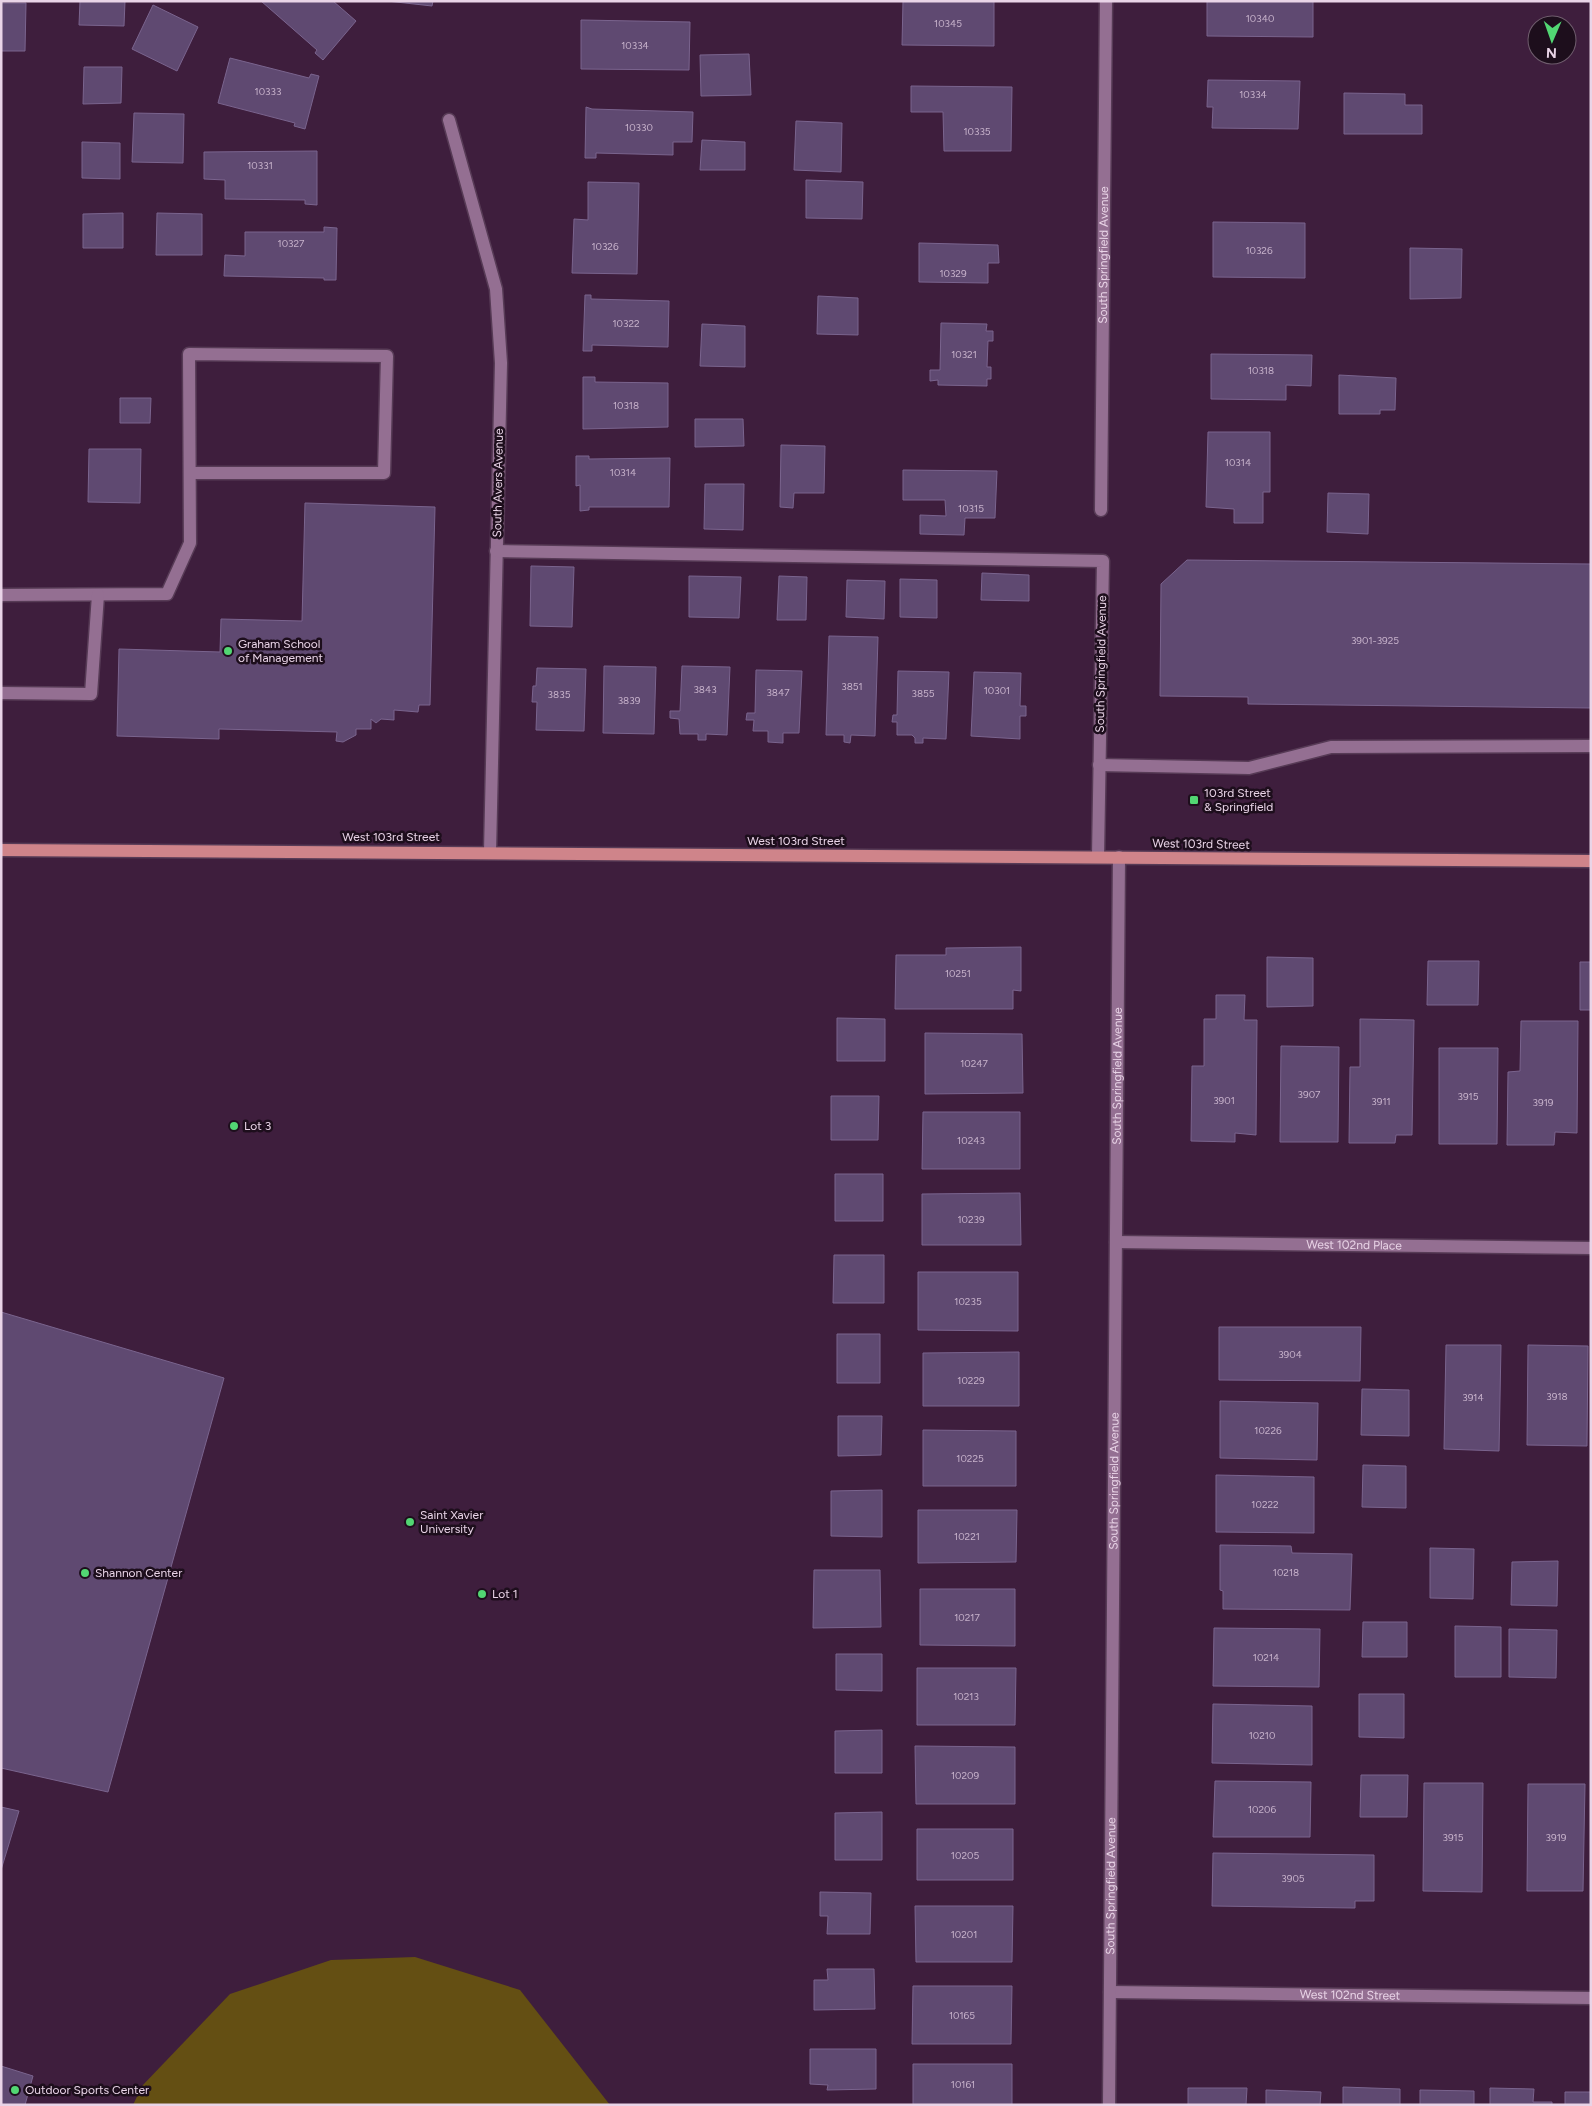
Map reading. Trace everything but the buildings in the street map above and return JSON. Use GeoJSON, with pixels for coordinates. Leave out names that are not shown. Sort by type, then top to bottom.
{"type":"FeatureCollection","features":[{"type":"Feature","properties":{"kind":"main road","name":"West 103rd Street"},"geometry":{"type":"LineString","coordinates":[[1,850],[1591,861]]}},
{"type":"Feature","properties":{"kind":"street","name":"South Springfield Avenue"},"geometry":{"type":"LineString","coordinates":[[1100,510],[1106,1]]}},
{"type":"Feature","properties":{"kind":"street","name":"South Avers Avenue"},"geometry":{"type":"LineString","coordinates":[[449,120],[496,289],[501,363],[490,852]]}},
{"type":"Feature","properties":{"kind":"street"},"geometry":{"type":"LineString","coordinates":[[1,595],[167,594],[190,543],[189,354],[387,356],[384,473],[191,473]]}},
{"type":"Feature","properties":{"kind":"street","name":"South Springfield Avenue"},"geometry":{"type":"LineString","coordinates":[[496,551],[1103,562],[1098,857]]}},
{"type":"Feature","properties":{"kind":"street"},"geometry":{"type":"LineString","coordinates":[[1,693],[92,694],[98,594]]}},
{"type":"Feature","properties":{"kind":"street"},"geometry":{"type":"LineString","coordinates":[[1099,765],[1249,768],[1330,747],[1591,746]]}},
{"type":"Feature","properties":{"kind":"street","name":"South Springfield Avenue"},"geometry":{"type":"LineString","coordinates":[[1110,2105],[1119,857]]}},
{"type":"Feature","properties":{"kind":"street","name":"West 102nd Place"},"geometry":{"type":"LineString","coordinates":[[1116,1242],[1591,1248]]}},
{"type":"Feature","properties":{"kind":"street","name":"West 102nd Street"},"geometry":{"type":"LineString","coordinates":[[1110,1992],[1591,1998]]}},
{"type":"Feature","properties":{"kind":"shaded area"},"geometry":{"type":"Polygon","coordinates":[[[415,1957],[520,1990],[610,2105],[133,2105],[142,2086],[230,1994],[331,1960],[415,1957]]]}},
{"type":"Feature","properties":{"kind":"place","name":"Graham School of Management"},"geometry":{"type":"Point","coordinates":[228,651]}},
{"type":"Feature","properties":{"kind":"place","name":"103rd Street & Springfield"},"geometry":{"type":"Point","coordinates":[1194,800]}},
{"type":"Feature","properties":{"kind":"place","name":"Lot 3"},"geometry":{"type":"Point","coordinates":[234,1126]}},
{"type":"Feature","properties":{"kind":"place","name":"Saint Xavier University"},"geometry":{"type":"Point","coordinates":[410,1522]}},
{"type":"Feature","properties":{"kind":"place","name":"Shannon Center"},"geometry":{"type":"Point","coordinates":[85,1573]}},
{"type":"Feature","properties":{"kind":"place","name":"Lot 1"},"geometry":{"type":"Point","coordinates":[482,1594]}},
{"type":"Feature","properties":{"kind":"place","name":"Outdoor Sports Center"},"geometry":{"type":"Point","coordinates":[15,2090]}}]}
